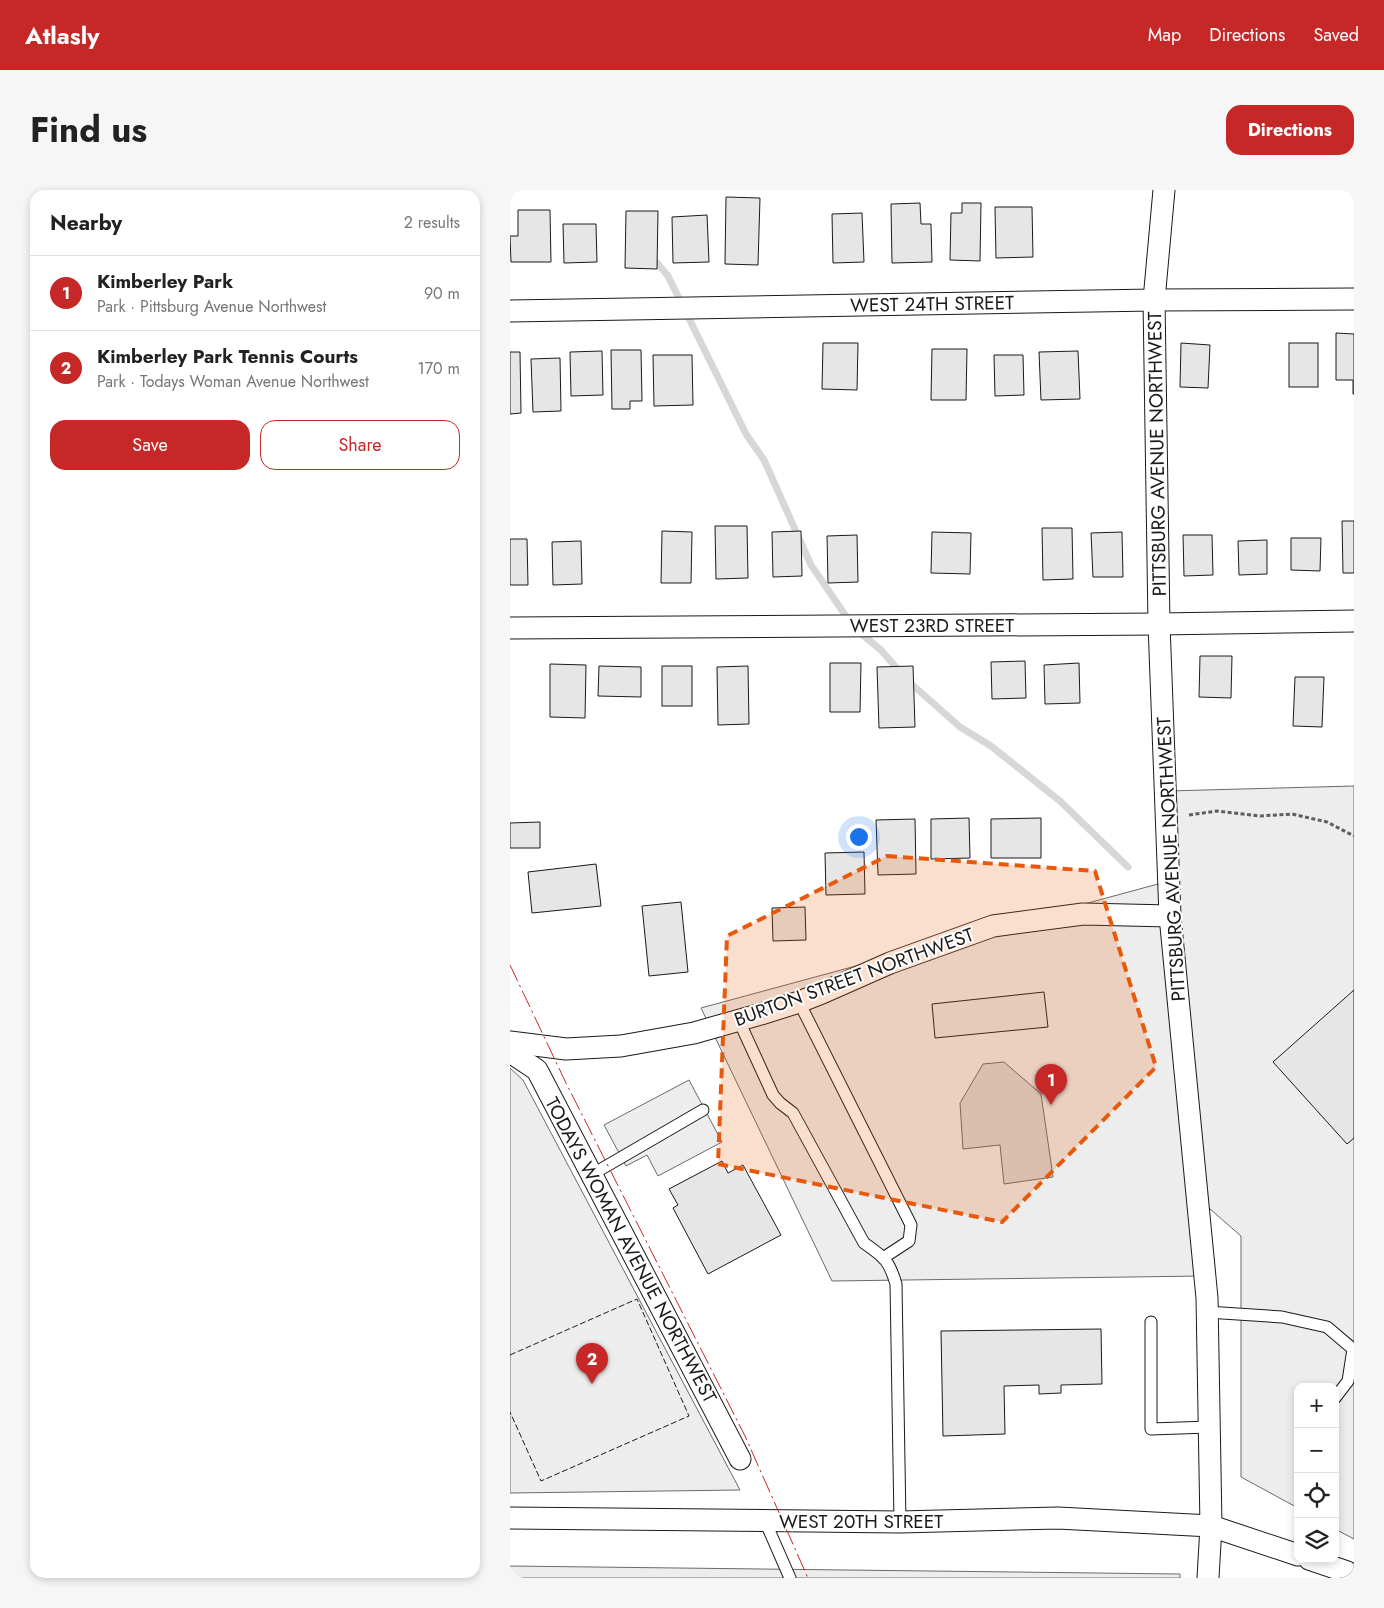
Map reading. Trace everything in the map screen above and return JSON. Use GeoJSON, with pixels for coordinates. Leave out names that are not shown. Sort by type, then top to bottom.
{"type":"FeatureCollection","features":[{"type":"Feature","properties":{"kind":"street","name":"PITTSBURG AVENUE NORTHWEST"},"geometry":{"type":"LineString","coordinates":[[1164,190],[1154,300],[1159,624],[1170,916],[1208,1312],[1211,1526],[1208,1578]]}},
{"type":"Feature","properties":{"kind":"street","name":"WEST 24TH STREET"},"geometry":{"type":"LineString","coordinates":[[510,311],[1154,300],[1354,299]]}},
{"type":"Feature","properties":{"kind":"street","name":"WEST 23RD STREET"},"geometry":{"type":"LineString","coordinates":[[510,628],[1354,621]]}},
{"type":"Feature","properties":{"kind":"street","name":"BURTON STREET NORTHWEST"},"geometry":{"type":"LineString","coordinates":[[510,1042],[566,1049],[620,1046],[694,1033],[799,1002],[890,963],[993,926],[1082,914],[1170,916]]}},
{"type":"Feature","properties":{"kind":"street","name":"TODAYS WOMAN AVENUE NORTHWEST"},"geometry":{"type":"LineString","coordinates":[[510,1052],[537,1070],[740,1460]]}},
{"type":"Feature","properties":{"kind":"street","name":"WEST 20TH STREET"},"geometry":{"type":"LineString","coordinates":[[510,1518],[900,1522],[1058,1518],[1211,1526],[1294,1555]]}},
{"type":"Feature","properties":{"kind":"street"},"geometry":{"type":"LineString","coordinates":[[1321,1563],[1354,1576]]}},
{"type":"Feature","properties":{"kind":"lane"},"geometry":{"type":"LineString","coordinates":[[799,1002],[911,1225],[909,1241],[883,1258]]}},
{"type":"Feature","properties":{"kind":"lane"},"geometry":{"type":"LineString","coordinates":[[739,1021],[773,1095],[793,1113],[864,1243],[891,1266],[896,1284],[900,1522]]}},
{"type":"Feature","properties":{"kind":"lane"},"geometry":{"type":"LineString","coordinates":[[592,1175],[703,1110]]}},
{"type":"Feature","properties":{"kind":"lane"},"geometry":{"type":"LineString","coordinates":[[1208,1312],[1282,1317],[1327,1327],[1353,1349],[1348,1381],[1339,1393]]}},
{"type":"Feature","properties":{"kind":"lane"},"geometry":{"type":"LineString","coordinates":[[1151,1322],[1151,1429],[1209,1427]]}},
{"type":"Feature","properties":{"kind":"lane"},"geometry":{"type":"LineString","coordinates":[[765,1521],[790,1578]]}},
{"type":"Feature","properties":{"kind":"path"},"geometry":{"type":"LineString","coordinates":[[1166,819],[1217,811],[1260,816],[1292,814],[1326,822],[1354,836]]}},
{"type":"Feature","properties":{"kind":"highlighted area"},"geometry":{"type":"Polygon","coordinates":[[[887,856],[1095,871],[1156,1067],[1002,1222],[718,1164],[727,936],[887,856]]]}},
{"type":"Feature","properties":{"kind":"shaded area"},"geometry":{"type":"Polygon","coordinates":[[[1354,786],[1354,1539],[1339,1531],[1339,1383],[1294,1383],[1294,1506],[1241,1477],[1241,1236],[1202,1202],[1203,1276],[832,1281],[701,1008],[1169,881],[1167,791],[1354,786]]]}},
{"type":"Feature","properties":{"kind":"shaded area"},"geometry":{"type":"Polygon","coordinates":[[[1004,1062],[1041,1094],[1053,1177],[1004,1184],[1000,1145],[963,1149],[960,1103],[983,1064],[1004,1062]]]}},
{"type":"Feature","properties":{"kind":"shaded area"},"geometry":{"type":"Polygon","coordinates":[[[510,1068],[523,1080],[740,1490],[510,1493],[510,1068]]]}},
{"type":"Feature","properties":{"kind":"shaded area"},"geometry":{"type":"Polygon","coordinates":[[[689,1080],[722,1142],[658,1176],[647,1155],[626,1166],[604,1125],[689,1080]]]}},
{"type":"Feature","properties":{"kind":"shaded area"},"geometry":{"type":"Polygon","coordinates":[[[510,1566],[1180,1574],[1180,1578],[510,1578],[510,1566]]]}},
{"type":"Feature","properties":{"kind":"building"},"geometry":{"type":"Polygon","coordinates":[[[726,197],[760,198],[758,265],[725,264],[726,197]]]}},
{"type":"Feature","properties":{"kind":"building"},"geometry":{"type":"Polygon","coordinates":[[[920,203],[921,224],[931,224],[932,262],[892,263],[891,204],[920,203]]]}},
{"type":"Feature","properties":{"kind":"building"},"geometry":{"type":"Polygon","coordinates":[[[962,203],[981,203],[980,261],[950,260],[951,213],[962,213],[962,203]]]}},
{"type":"Feature","properties":{"kind":"building"},"geometry":{"type":"Polygon","coordinates":[[[995,207],[1032,207],[1033,257],[996,258],[995,207]]]}},
{"type":"Feature","properties":{"kind":"building"},"geometry":{"type":"Polygon","coordinates":[[[518,210],[550,210],[551,262],[511,262],[510,236],[518,236],[518,210]]]}},
{"type":"Feature","properties":{"kind":"building"},"geometry":{"type":"Polygon","coordinates":[[[626,211],[658,211],[657,269],[625,268],[626,211]]]}},
{"type":"Feature","properties":{"kind":"building"},"geometry":{"type":"Polygon","coordinates":[[[862,213],[864,262],[833,263],[832,214],[862,213]]]}},
{"type":"Feature","properties":{"kind":"building"},"geometry":{"type":"Polygon","coordinates":[[[707,215],[709,262],[673,263],[672,217],[707,215]]]}},
{"type":"Feature","properties":{"kind":"building"},"geometry":{"type":"Polygon","coordinates":[[[563,224],[596,224],[597,262],[564,263],[563,224]]]}},
{"type":"Feature","properties":{"kind":"building"},"geometry":{"type":"Polygon","coordinates":[[[1336,333],[1354,334],[1354,394],[1353,380],[1336,380],[1336,333]]]}},
{"type":"Feature","properties":{"kind":"building"},"geometry":{"type":"Polygon","coordinates":[[[823,343],[858,343],[857,390],[822,389],[823,343]]]}},
{"type":"Feature","properties":{"kind":"building"},"geometry":{"type":"Polygon","coordinates":[[[1181,343],[1210,345],[1208,388],[1180,387],[1181,343]]]}},
{"type":"Feature","properties":{"kind":"building"},"geometry":{"type":"Polygon","coordinates":[[[1289,343],[1318,343],[1318,387],[1289,387],[1289,343]]]}},
{"type":"Feature","properties":{"kind":"building"},"geometry":{"type":"Polygon","coordinates":[[[932,349],[967,349],[966,400],[931,400],[932,349]]]}},
{"type":"Feature","properties":{"kind":"building"},"geometry":{"type":"Polygon","coordinates":[[[611,350],[641,350],[642,401],[630,401],[630,409],[612,409],[611,350]]]}},
{"type":"Feature","properties":{"kind":"building"},"geometry":{"type":"Polygon","coordinates":[[[602,351],[603,395],[571,396],[570,352],[602,351]]]}},
{"type":"Feature","properties":{"kind":"building"},"geometry":{"type":"Polygon","coordinates":[[[1078,351],[1080,399],[1041,400],[1039,352],[1078,351]]]}},
{"type":"Feature","properties":{"kind":"building"},"geometry":{"type":"Polygon","coordinates":[[[510,352],[520,352],[521,413],[510,414],[510,352]]]}},
{"type":"Feature","properties":{"kind":"building"},"geometry":{"type":"Polygon","coordinates":[[[653,355],[692,355],[693,405],[654,406],[653,355]]]}},
{"type":"Feature","properties":{"kind":"building"},"geometry":{"type":"Polygon","coordinates":[[[994,355],[1023,355],[1024,395],[995,396],[994,355]]]}},
{"type":"Feature","properties":{"kind":"building"},"geometry":{"type":"Polygon","coordinates":[[[560,358],[561,411],[533,412],[531,359],[560,358]]]}},
{"type":"Feature","properties":{"kind":"building"},"geometry":{"type":"Polygon","coordinates":[[[1342,521],[1354,521],[1354,573],[1343,573],[1342,521]]]}},
{"type":"Feature","properties":{"kind":"building"},"geometry":{"type":"Polygon","coordinates":[[[715,526],[747,526],[748,578],[716,579],[715,526]]]}},
{"type":"Feature","properties":{"kind":"building"},"geometry":{"type":"Polygon","coordinates":[[[1042,528],[1072,528],[1073,579],[1043,580],[1042,528]]]}},
{"type":"Feature","properties":{"kind":"building"},"geometry":{"type":"Polygon","coordinates":[[[662,531],[692,532],[691,583],[661,583],[662,531]]]}},
{"type":"Feature","properties":{"kind":"building"},"geometry":{"type":"Polygon","coordinates":[[[801,531],[802,576],[773,577],[772,532],[801,531]]]}},
{"type":"Feature","properties":{"kind":"building"},"geometry":{"type":"Polygon","coordinates":[[[932,532],[971,533],[970,574],[931,573],[932,532]]]}},
{"type":"Feature","properties":{"kind":"building"},"geometry":{"type":"Polygon","coordinates":[[[1122,532],[1123,577],[1093,577],[1091,533],[1122,532]]]}},
{"type":"Feature","properties":{"kind":"building"},"geometry":{"type":"Polygon","coordinates":[[[857,535],[858,582],[828,583],[827,536],[857,535]]]}},
{"type":"Feature","properties":{"kind":"building"},"geometry":{"type":"Polygon","coordinates":[[[1183,535],[1212,535],[1213,575],[1184,576],[1183,535]]]}},
{"type":"Feature","properties":{"kind":"building"},"geometry":{"type":"Polygon","coordinates":[[[1291,538],[1321,538],[1320,571],[1291,570],[1291,538]]]}},
{"type":"Feature","properties":{"kind":"building"},"geometry":{"type":"Polygon","coordinates":[[[510,539],[527,539],[528,585],[510,585],[510,539]]]}},
{"type":"Feature","properties":{"kind":"building"},"geometry":{"type":"Polygon","coordinates":[[[1267,540],[1267,574],[1239,575],[1238,541],[1267,540]]]}},
{"type":"Feature","properties":{"kind":"building"},"geometry":{"type":"Polygon","coordinates":[[[581,541],[582,584],[553,585],[552,542],[581,541]]]}},
{"type":"Feature","properties":{"kind":"building"},"geometry":{"type":"Polygon","coordinates":[[[1200,656],[1232,656],[1231,698],[1199,697],[1200,656]]]}},
{"type":"Feature","properties":{"kind":"building"},"geometry":{"type":"Polygon","coordinates":[[[1025,661],[1026,698],[992,699],[991,662],[1025,661]]]}},
{"type":"Feature","properties":{"kind":"building"},"geometry":{"type":"Polygon","coordinates":[[[830,663],[861,663],[860,712],[830,712],[830,663]]]}},
{"type":"Feature","properties":{"kind":"building"},"geometry":{"type":"Polygon","coordinates":[[[1079,663],[1080,703],[1045,704],[1044,665],[1079,663]]]}},
{"type":"Feature","properties":{"kind":"building"},"geometry":{"type":"Polygon","coordinates":[[[550,664],[586,665],[585,718],[550,717],[550,664]]]}},
{"type":"Feature","properties":{"kind":"building"},"geometry":{"type":"Polygon","coordinates":[[[599,666],[641,667],[641,697],[598,696],[599,666]]]}},
{"type":"Feature","properties":{"kind":"building"},"geometry":{"type":"Polygon","coordinates":[[[662,666],[692,666],[692,706],[662,706],[662,666]]]}},
{"type":"Feature","properties":{"kind":"building"},"geometry":{"type":"Polygon","coordinates":[[[748,666],[749,724],[718,725],[717,667],[748,666]]]}},
{"type":"Feature","properties":{"kind":"building"},"geometry":{"type":"Polygon","coordinates":[[[913,666],[915,727],[879,728],[877,667],[913,666]]]}},
{"type":"Feature","properties":{"kind":"building"},"geometry":{"type":"Polygon","coordinates":[[[1295,677],[1324,677],[1322,727],[1293,726],[1295,677]]]}},
{"type":"Feature","properties":{"kind":"building"},"geometry":{"type":"Polygon","coordinates":[[[969,818],[970,858],[931,859],[931,819],[969,818]]]}},
{"type":"Feature","properties":{"kind":"building"},"geometry":{"type":"Polygon","coordinates":[[[1041,818],[1041,858],[991,858],[991,819],[1041,818]]]}},
{"type":"Feature","properties":{"kind":"building"},"geometry":{"type":"Polygon","coordinates":[[[915,819],[916,874],[878,875],[876,820],[915,819]]]}},
{"type":"Feature","properties":{"kind":"building"},"geometry":{"type":"Polygon","coordinates":[[[540,822],[540,848],[510,848],[510,823],[540,822]]]}},
{"type":"Feature","properties":{"kind":"building"},"geometry":{"type":"Polygon","coordinates":[[[864,852],[865,894],[826,895],[825,853],[864,852]]]}},
{"type":"Feature","properties":{"kind":"building"},"geometry":{"type":"Polygon","coordinates":[[[596,864],[601,906],[532,913],[528,872],[596,864]]]}},
{"type":"Feature","properties":{"kind":"building"},"geometry":{"type":"Polygon","coordinates":[[[681,902],[688,972],[649,976],[642,906],[681,902]]]}},
{"type":"Feature","properties":{"kind":"building"},"geometry":{"type":"Polygon","coordinates":[[[805,907],[806,940],[773,941],[772,908],[805,907]]]}},
{"type":"Feature","properties":{"kind":"building"},"geometry":{"type":"Polygon","coordinates":[[[1354,990],[1354,1138],[1347,1144],[1273,1062],[1354,990]]]}},
{"type":"Feature","properties":{"kind":"building"},"geometry":{"type":"Polygon","coordinates":[[[1044,992],[1048,1027],[935,1038],[932,1004],[1044,992]]]}},
{"type":"Feature","properties":{"kind":"building"},"geometry":{"type":"Polygon","coordinates":[[[722,1161],[728,1173],[743,1165],[781,1235],[708,1274],[673,1208],[678,1205],[669,1189],[722,1161]]]}},
{"type":"Feature","properties":{"kind":"building"},"geometry":{"type":"Polygon","coordinates":[[[1101,1329],[1102,1384],[1061,1385],[1061,1393],[1039,1394],[1039,1385],[1004,1386],[1005,1434],[943,1436],[941,1331],[1101,1329]]]}},
{"type":"Feature","properties":{"kind":"waterway"},"geometry":{"type":"LineString","coordinates":[[652,257],[668,276],[746,434],[764,460],[811,565],[850,622]]}},
{"type":"Feature","properties":{"kind":"waterway"},"geometry":{"type":"LineString","coordinates":[[859,632],[881,650],[901,673]]}},
{"type":"Feature","properties":{"kind":"waterway"},"geometry":{"type":"LineString","coordinates":[[908,681],[960,727],[991,746],[1060,801],[1128,867]]}},
{"type":"Feature","properties":{"kind":"fence"},"geometry":{"type":"LineString","coordinates":[[510,1355],[637,1299],[689,1416],[541,1481],[510,1412]]}},
{"type":"Feature","properties":{"kind":"power"},"geometry":{"type":"LineString","coordinates":[[510,965],[566,1083],[745,1436],[808,1578]]}},
{"type":"Feature","properties":{"kind":"place","name":"Kimberley Park"},"geometry":{"type":"Point","coordinates":[1051,1105]}},
{"type":"Feature","properties":{"kind":"place","name":"Kimberley Park Tennis Courts"},"geometry":{"type":"Point","coordinates":[592,1384]}}]}
